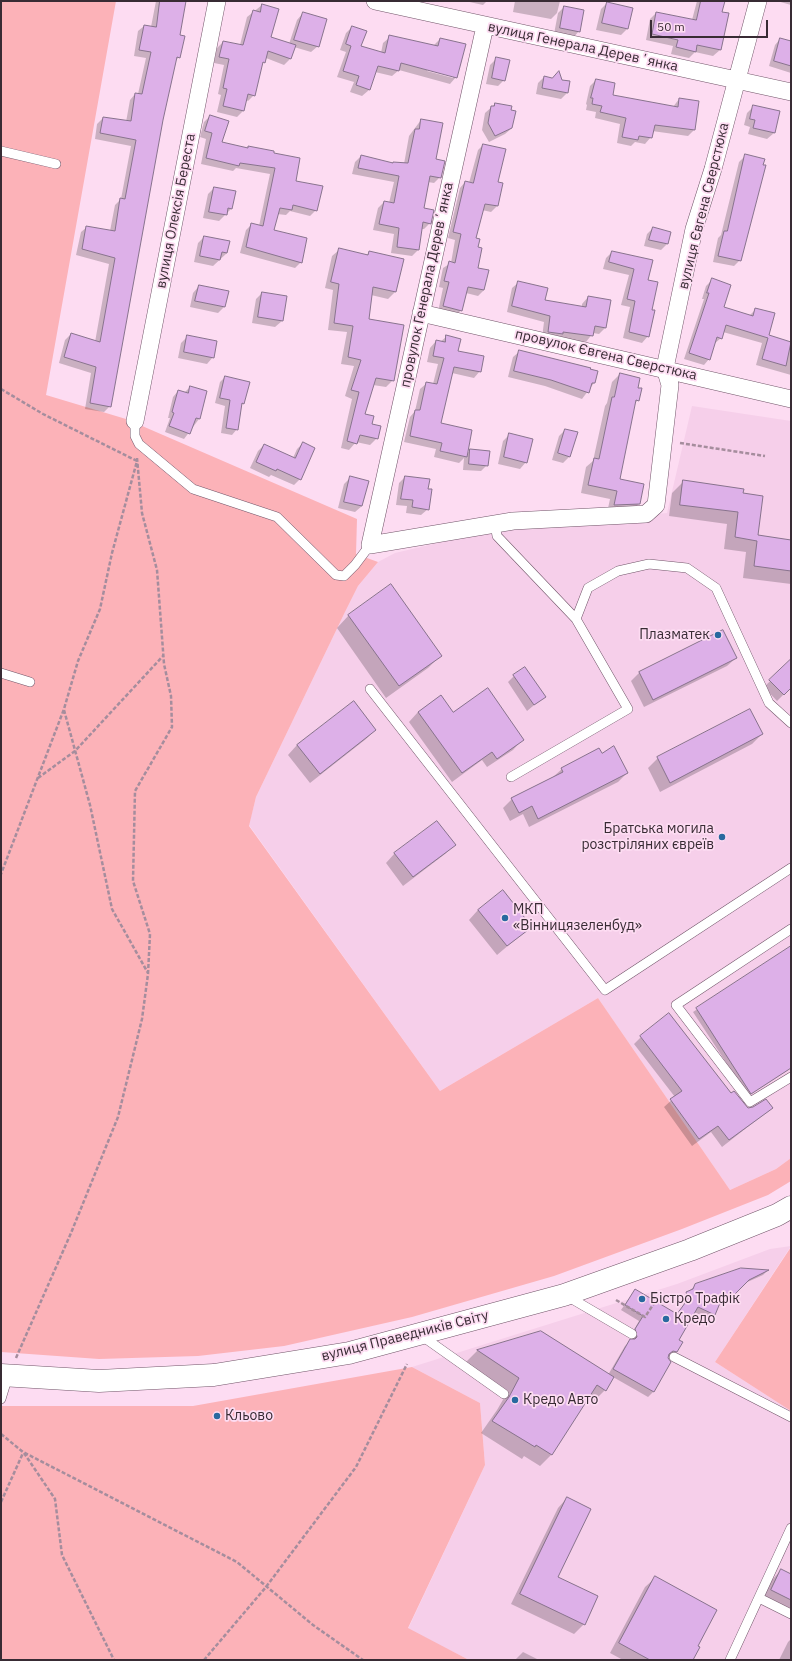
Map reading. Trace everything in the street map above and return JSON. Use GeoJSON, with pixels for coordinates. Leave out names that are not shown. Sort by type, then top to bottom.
{"type":"FeatureCollection","features":[{"type":"Feature","properties":{"kind":"main road","name":"вулиця Праведників Світу"},"geometry":{"type":"LineString","coordinates":[[4,1375],[99,1381],[214,1375],[349,1353],[564,1295],[690,1250],[777,1215],[791,1207]]}},
{"type":"Feature","properties":{"kind":"street","name":"вулиця Олексія Береста"},"geometry":{"type":"LineString","coordinates":[[135,429],[216,1]]}},
{"type":"Feature","properties":{"kind":"street","name":"вулиця Генерала Деревʼянка"},"geometry":{"type":"LineString","coordinates":[[375,1],[791,92]]}},
{"type":"Feature","properties":{"kind":"street","name":"вулиця Євгена Сверстюка"},"geometry":{"type":"LineString","coordinates":[[370,545],[513,521],[646,514],[656,505],[670,385],[665,368],[694,229],[713,169],[758,1]]}},
{"type":"Feature","properties":{"kind":"street","name":"провулок Генерала Деревʼянка"},"geometry":{"type":"LineString","coordinates":[[370,545],[485,26]]}},
{"type":"Feature","properties":{"kind":"street","name":"провулок Євгена Сверстюка"},"geometry":{"type":"LineString","coordinates":[[421,313],[665,368],[791,399]]}},
{"type":"Feature","properties":{"kind":"lane"},"geometry":{"type":"LineString","coordinates":[[1,151],[56,164]]}},
{"type":"Feature","properties":{"kind":"lane"},"geometry":{"type":"LineString","coordinates":[[135,429],[139,444],[194,489],[277,517],[336,575],[344,576],[355,565],[370,545]]}},
{"type":"Feature","properties":{"kind":"lane"},"geometry":{"type":"LineString","coordinates":[[495,524],[497,536],[576,619],[628,709],[511,777]]}},
{"type":"Feature","properties":{"kind":"lane"},"geometry":{"type":"LineString","coordinates":[[576,619],[588,588],[618,571],[649,564],[687,568],[716,588],[769,703],[791,723]]}},
{"type":"Feature","properties":{"kind":"lane"},"geometry":{"type":"LineString","coordinates":[[1,673],[30,682]]}},
{"type":"Feature","properties":{"kind":"lane"},"geometry":{"type":"LineString","coordinates":[[370,689],[605,990],[791,868]]}},
{"type":"Feature","properties":{"kind":"lane"},"geometry":{"type":"LineString","coordinates":[[791,929],[676,1005],[750,1102],[791,1078]]}},
{"type":"Feature","properties":{"kind":"lane"},"geometry":{"type":"LineString","coordinates":[[564,1295],[632,1334]]}},
{"type":"Feature","properties":{"kind":"lane"},"geometry":{"type":"LineString","coordinates":[[419,1333],[504,1394]]}},
{"type":"Feature","properties":{"kind":"lane"},"geometry":{"type":"LineString","coordinates":[[674,1357],[791,1417]]}},
{"type":"Feature","properties":{"kind":"lane"},"geometry":{"type":"LineString","coordinates":[[1,1398],[4,1375]]}},
{"type":"Feature","properties":{"kind":"lane"},"geometry":{"type":"LineString","coordinates":[[730,1660],[791,1528]]}},
{"type":"Feature","properties":{"kind":"lane"},"geometry":{"type":"LineString","coordinates":[[759,1598],[791,1614]]}},
{"type":"Feature","properties":{"kind":"path"},"geometry":{"type":"LineString","coordinates":[[1,389],[43,414],[137,461]]}},
{"type":"Feature","properties":{"kind":"path"},"geometry":{"type":"LineString","coordinates":[[4,1375],[71,1233],[118,1117],[142,1019],[148,974],[150,934],[133,881],[136,791],[172,727],[171,696],[163,655],[157,570],[142,513],[135,429]]}},
{"type":"Feature","properties":{"kind":"path"},"geometry":{"type":"LineString","coordinates":[[663,441],[765,456]]}},
{"type":"Feature","properties":{"kind":"path"},"geometry":{"type":"LineString","coordinates":[[1,874],[64,709],[78,661],[100,609],[112,553],[137,461]]}},
{"type":"Feature","properties":{"kind":"path"},"geometry":{"type":"LineString","coordinates":[[38,778],[75,751],[163,655]]}},
{"type":"Feature","properties":{"kind":"path"},"geometry":{"type":"LineString","coordinates":[[64,709],[90,805],[112,909],[148,974]]}},
{"type":"Feature","properties":{"kind":"path"},"geometry":{"type":"LineString","coordinates":[[616,1300],[645,1317],[660,1294]]}},
{"type":"Feature","properties":{"kind":"path"},"geometry":{"type":"LineString","coordinates":[[204,1660],[266,1587],[356,1467],[407,1364]]}},
{"type":"Feature","properties":{"kind":"path"},"geometry":{"type":"LineString","coordinates":[[1,1434],[23,1452],[237,1562],[313,1625],[363,1660]]}},
{"type":"Feature","properties":{"kind":"path"},"geometry":{"type":"LineString","coordinates":[[1,1502],[23,1452]]}},
{"type":"Feature","properties":{"kind":"path"},"geometry":{"type":"LineString","coordinates":[[23,1452],[55,1499],[62,1555],[114,1660]]}},
{"type":"Feature","properties":{"kind":"shaded area"},"geometry":{"type":"Polygon","coordinates":[[[1,1],[116,1],[46,395],[126,419],[357,519],[356,554],[378,562],[358,586],[345,612],[256,797],[249,826],[440,1091],[598,998],[730,1190],[776,1169],[791,1158],[791,1181],[768,1195],[682,1229],[554,1276],[412,1317],[284,1346],[198,1356],[99,1359],[1,1352],[1,1]]]}},
{"type":"Feature","properties":{"kind":"shaded area"},"geometry":{"type":"Polygon","coordinates":[[[692,406],[791,421],[791,1158],[776,1169],[730,1190],[598,998],[440,1091],[249,825],[256,797],[345,612],[358,586],[378,562],[395,553],[485,532],[667,513],[692,406]]]}},
{"type":"Feature","properties":{"kind":"shaded area"},"geometry":{"type":"Polygon","coordinates":[[[791,1246],[715,1362],[791,1411],[791,1660],[469,1660],[408,1629],[485,1465],[480,1403],[412,1367],[677,1284],[770,1249],[791,1246]]]}},
{"type":"Feature","properties":{"kind":"shaded area"},"geometry":{"type":"Polygon","coordinates":[[[791,1247],[791,1411],[715,1362],[791,1247]]]}},
{"type":"Feature","properties":{"kind":"shaded area"},"geometry":{"type":"Polygon","coordinates":[[[412,1367],[480,1403],[485,1465],[408,1628],[469,1660],[1,1660],[1,1406],[193,1406],[412,1367]]]}},
{"type":"Feature","properties":{"kind":"building"},"geometry":{"type":"Polygon","coordinates":[[[160,1],[186,1],[180,35],[185,36],[180,58],[177,57],[163,120],[111,407],[90,403],[96,367],[64,357],[71,333],[100,342],[115,258],[82,249],[86,226],[115,231],[120,198],[125,199],[136,140],[100,133],[103,117],[131,121],[135,93],[142,94],[151,52],[139,50],[144,25],[156,27],[160,1]]]}},
{"type":"Feature","properties":{"kind":"building"},"geometry":{"type":"Polygon","coordinates":[[[701,1],[725,1],[722,12],[729,13],[721,50],[697,45],[696,52],[676,47],[678,40],[652,34],[656,12],[696,20],[701,1]]]}},
{"type":"Feature","properties":{"kind":"building"},"geometry":{"type":"Polygon","coordinates":[[[607,2],[633,8],[628,29],[602,23],[607,2]]]}},
{"type":"Feature","properties":{"kind":"building"},"geometry":{"type":"Polygon","coordinates":[[[262,4],[279,9],[271,37],[296,45],[291,59],[268,51],[265,63],[263,62],[255,96],[248,94],[244,111],[223,106],[227,89],[223,88],[229,59],[219,57],[223,41],[243,45],[253,10],[260,12],[262,4]]]}},
{"type":"Feature","properties":{"kind":"building"},"geometry":{"type":"Polygon","coordinates":[[[564,6],[584,10],[580,32],[560,28],[564,6]]]}},
{"type":"Feature","properties":{"kind":"building"},"geometry":{"type":"Polygon","coordinates":[[[303,12],[327,19],[319,47],[294,40],[303,12]]]}},
{"type":"Feature","properties":{"kind":"building"},"geometry":{"type":"Polygon","coordinates":[[[352,26],[367,31],[361,46],[385,53],[389,35],[438,46],[440,38],[466,44],[457,78],[401,63],[399,71],[378,66],[370,90],[356,85],[359,76],[343,71],[351,46],[346,44],[352,26]]]}},
{"type":"Feature","properties":{"kind":"building"},"geometry":{"type":"Polygon","coordinates":[[[780,38],[791,41],[791,66],[774,61],[780,38]]]}},
{"type":"Feature","properties":{"kind":"building"},"geometry":{"type":"Polygon","coordinates":[[[496,57],[510,60],[505,81],[492,78],[496,57]]]}},
{"type":"Feature","properties":{"kind":"building"},"geometry":{"type":"Polygon","coordinates":[[[559,71],[562,80],[570,81],[568,93],[542,88],[544,76],[552,78],[559,71]]]}},
{"type":"Feature","properties":{"kind":"building"},"geometry":{"type":"Polygon","coordinates":[[[596,79],[615,83],[613,95],[678,107],[679,98],[699,101],[695,130],[655,125],[652,138],[639,136],[638,140],[622,137],[626,118],[600,112],[602,106],[592,104],[593,98],[591,98],[596,79]]]}},
{"type":"Feature","properties":{"kind":"building"},"geometry":{"type":"Polygon","coordinates":[[[495,103],[512,106],[511,110],[516,111],[512,128],[495,136],[488,123],[491,106],[494,106],[495,103]]]}},
{"type":"Feature","properties":{"kind":"building"},"geometry":{"type":"Polygon","coordinates":[[[753,105],[780,111],[775,133],[753,128],[755,120],[750,119],[753,105]]]}},
{"type":"Feature","properties":{"kind":"building"},"geometry":{"type":"Polygon","coordinates":[[[210,115],[229,121],[222,142],[248,148],[248,146],[274,151],[274,153],[300,158],[296,181],[323,186],[317,211],[293,205],[292,210],[280,208],[274,230],[307,238],[302,263],[246,247],[251,223],[263,226],[275,168],[240,163],[239,166],[206,158],[212,133],[205,131],[210,115]]]}},
{"type":"Feature","properties":{"kind":"building"},"geometry":{"type":"Polygon","coordinates":[[[421,119],[443,123],[436,159],[445,161],[441,178],[430,176],[424,208],[434,210],[431,224],[423,222],[419,250],[397,247],[399,228],[379,224],[384,201],[394,203],[399,176],[358,168],[361,155],[393,163],[408,163],[415,129],[419,129],[421,119]]]}},
{"type":"Feature","properties":{"kind":"building"},"geometry":{"type":"Polygon","coordinates":[[[483,144],[506,149],[498,182],[503,183],[498,206],[485,204],[476,238],[480,239],[478,247],[482,248],[478,268],[489,270],[484,290],[468,287],[462,311],[443,306],[449,282],[444,281],[449,261],[455,263],[461,234],[453,232],[465,181],[473,183],[483,144]]]}},
{"type":"Feature","properties":{"kind":"building"},"geometry":{"type":"Polygon","coordinates":[[[745,154],[765,159],[763,165],[766,165],[741,261],[718,256],[724,231],[727,231],[745,154]]]}},
{"type":"Feature","properties":{"kind":"building"},"geometry":{"type":"Polygon","coordinates":[[[214,187],[236,191],[232,209],[228,208],[227,215],[209,212],[214,187]]]}},
{"type":"Feature","properties":{"kind":"building"},"geometry":{"type":"Polygon","coordinates":[[[653,227],[671,232],[668,244],[649,240],[653,227]]]}},
{"type":"Feature","properties":{"kind":"building"},"geometry":{"type":"Polygon","coordinates":[[[204,236],[230,241],[227,253],[222,252],[220,260],[200,256],[204,236]]]}},
{"type":"Feature","properties":{"kind":"building"},"geometry":{"type":"Polygon","coordinates":[[[339,248],[368,255],[369,251],[404,259],[396,292],[373,287],[369,319],[404,325],[394,381],[376,378],[365,414],[374,416],[372,424],[381,426],[378,439],[360,435],[357,444],[347,441],[359,392],[351,390],[361,360],[348,357],[353,326],[334,323],[339,284],[331,282],[339,248]]]}},
{"type":"Feature","properties":{"kind":"building"},"geometry":{"type":"Polygon","coordinates":[[[612,251],[653,260],[648,280],[658,282],[652,310],[655,310],[649,337],[629,332],[635,301],[627,299],[634,269],[609,262],[612,251]]]}},
{"type":"Feature","properties":{"kind":"building"},"geometry":{"type":"Polygon","coordinates":[[[712,278],[731,285],[724,307],[753,316],[755,308],[775,313],[769,335],[791,342],[786,366],[762,359],[768,338],[726,325],[722,339],[717,337],[710,360],[689,353],[709,293],[707,293],[712,278]]]}},
{"type":"Feature","properties":{"kind":"building"},"geometry":{"type":"Polygon","coordinates":[[[518,281],[548,288],[545,300],[586,307],[588,296],[611,300],[606,328],[595,326],[593,336],[563,332],[563,334],[548,332],[550,316],[512,306],[518,281]]]}},
{"type":"Feature","properties":{"kind":"building"},"geometry":{"type":"Polygon","coordinates":[[[199,285],[229,291],[225,307],[195,301],[199,285]]]}},
{"type":"Feature","properties":{"kind":"building"},"geometry":{"type":"Polygon","coordinates":[[[262,292],[287,296],[283,321],[258,317],[262,292]]]}},
{"type":"Feature","properties":{"kind":"building"},"geometry":{"type":"Polygon","coordinates":[[[187,335],[217,341],[214,358],[184,352],[187,335]]]}},
{"type":"Feature","properties":{"kind":"building"},"geometry":{"type":"Polygon","coordinates":[[[446,335],[461,339],[458,351],[484,356],[481,372],[454,367],[441,423],[472,430],[467,457],[440,451],[442,443],[410,436],[415,410],[420,410],[426,382],[437,384],[444,358],[433,356],[436,340],[445,342],[446,335]]]}},
{"type":"Feature","properties":{"kind":"building"},"geometry":{"type":"Polygon","coordinates":[[[519,350],[598,371],[595,383],[592,383],[589,393],[551,380],[514,371],[519,350]]]}},
{"type":"Feature","properties":{"kind":"building"},"geometry":{"type":"Polygon","coordinates":[[[620,373],[640,378],[638,388],[642,388],[639,401],[636,400],[620,479],[644,484],[640,504],[614,505],[617,491],[588,485],[594,458],[599,459],[612,397],[614,397],[620,373]]]}},
{"type":"Feature","properties":{"kind":"building"},"geometry":{"type":"Polygon","coordinates":[[[225,376],[250,382],[244,404],[242,403],[238,430],[226,428],[230,400],[220,398],[225,376]]]}},
{"type":"Feature","properties":{"kind":"building"},"geometry":{"type":"Polygon","coordinates":[[[190,386],[207,391],[200,419],[196,418],[190,434],[169,426],[174,413],[172,412],[178,390],[188,393],[190,386]]]}},
{"type":"Feature","properties":{"kind":"building"},"geometry":{"type":"Polygon","coordinates":[[[565,429],[578,432],[570,457],[558,453],[565,429]]]}},
{"type":"Feature","properties":{"kind":"building"},"geometry":{"type":"Polygon","coordinates":[[[509,433],[533,439],[527,463],[504,457],[509,433]]]}},
{"type":"Feature","properties":{"kind":"building"},"geometry":{"type":"Polygon","coordinates":[[[303,442],[315,448],[301,480],[277,469],[276,471],[256,462],[264,444],[295,458],[303,442]]]}},
{"type":"Feature","properties":{"kind":"building"},"geometry":{"type":"Polygon","coordinates":[[[470,449],[490,451],[488,466],[469,464],[470,449]]]}},
{"type":"Feature","properties":{"kind":"building"},"geometry":{"type":"Polygon","coordinates":[[[350,476],[369,481],[362,506],[344,502],[350,476]]]}},
{"type":"Feature","properties":{"kind":"building"},"geometry":{"type":"Polygon","coordinates":[[[405,476],[430,479],[428,489],[432,489],[429,510],[412,507],[413,500],[401,499],[405,476]]]}},
{"type":"Feature","properties":{"kind":"building"},"geometry":{"type":"Polygon","coordinates":[[[683,480],[744,489],[743,493],[763,496],[758,535],[791,540],[791,571],[754,566],[757,541],[735,537],[738,512],[680,505],[683,480]]]}},
{"type":"Feature","properties":{"kind":"building"},"geometry":{"type":"Polygon","coordinates":[[[391,584],[442,656],[399,686],[348,615],[391,584]]]}},
{"type":"Feature","properties":{"kind":"building"},"geometry":{"type":"Polygon","coordinates":[[[723,630],[737,658],[653,700],[639,672],[723,630]]]}},
{"type":"Feature","properties":{"kind":"building"},"geometry":{"type":"Polygon","coordinates":[[[791,659],[791,688],[784,695],[769,680],[791,659]]]}},
{"type":"Feature","properties":{"kind":"building"},"geometry":{"type":"Polygon","coordinates":[[[525,667],[546,697],[534,705],[513,675],[525,667]]]}},
{"type":"Feature","properties":{"kind":"building"},"geometry":{"type":"Polygon","coordinates":[[[488,688],[524,740],[497,759],[492,752],[462,773],[418,712],[441,695],[453,712],[488,688]]]}},
{"type":"Feature","properties":{"kind":"building"},"geometry":{"type":"Polygon","coordinates":[[[354,701],[376,730],[320,774],[297,745],[354,701]]]}},
{"type":"Feature","properties":{"kind":"building"},"geometry":{"type":"Polygon","coordinates":[[[750,709],[763,734],[670,783],[657,757],[750,709]]]}},
{"type":"Feature","properties":{"kind":"building"},"geometry":{"type":"Polygon","coordinates":[[[614,746],[628,773],[538,819],[532,806],[519,813],[511,798],[563,772],[561,768],[599,748],[602,753],[614,746]]]}},
{"type":"Feature","properties":{"kind":"building"},"geometry":{"type":"Polygon","coordinates":[[[437,821],[456,845],[413,877],[394,853],[437,821]]]}},
{"type":"Feature","properties":{"kind":"building","name":"МКП «Вінницязеленбуд»"},"geometry":{"type":"Polygon","coordinates":[[[503,890],[532,927],[507,946],[478,910],[503,890]]]}},
{"type":"Feature","properties":{"kind":"building"},"geometry":{"type":"Polygon","coordinates":[[[791,946],[791,1068],[751,1094],[696,1008],[791,946]]]}},
{"type":"Feature","properties":{"kind":"building"},"geometry":{"type":"Polygon","coordinates":[[[669,1013],[731,1093],[734,1091],[748,1108],[753,1107],[766,1099],[773,1108],[729,1140],[718,1126],[699,1139],[670,1099],[682,1091],[640,1036],[669,1013]]]}},
{"type":"Feature","properties":{"kind":"building"},"geometry":{"type":"Polygon","coordinates":[[[741,1268],[769,1270],[749,1280],[731,1298],[720,1303],[715,1315],[698,1307],[679,1340],[683,1342],[677,1352],[673,1351],[669,1354],[668,1358],[671,1362],[654,1392],[613,1369],[630,1339],[635,1339],[637,1337],[635,1329],[643,1316],[625,1305],[635,1289],[677,1314],[688,1299],[686,1292],[693,1289],[695,1284],[741,1268]]]}},
{"type":"Feature","properties":{"kind":"building"},"geometry":{"type":"Polygon","coordinates":[[[541,1331],[614,1377],[606,1391],[597,1385],[552,1455],[536,1445],[535,1447],[492,1421],[509,1397],[519,1378],[477,1350],[541,1331]]]}},
{"type":"Feature","properties":{"kind":"building"},"geometry":{"type":"Polygon","coordinates":[[[567,1497],[591,1509],[558,1577],[598,1596],[585,1625],[520,1594],[567,1497]]]}},
{"type":"Feature","properties":{"kind":"building"},"geometry":{"type":"Polygon","coordinates":[[[781,1569],[791,1574],[791,1600],[771,1590],[781,1569]]]}},
{"type":"Feature","properties":{"kind":"building"},"geometry":{"type":"Polygon","coordinates":[[[655,1576],[717,1610],[698,1646],[700,1647],[693,1660],[650,1660],[619,1643],[655,1576]]]}},
{"type":"Feature","properties":{"kind":"place","name":"Плазматек"},"geometry":{"type":"Point","coordinates":[718,635]}},
{"type":"Feature","properties":{"kind":"place","name":"Братська могила розстріляних євреїв"},"geometry":{"type":"Point","coordinates":[722,837]}},
{"type":"Feature","properties":{"kind":"place","name":"МКП «Вінницязеленбуд»"},"geometry":{"type":"Point","coordinates":[505,918]}},
{"type":"Feature","properties":{"kind":"place","name":"Бістро Трафік"},"geometry":{"type":"Point","coordinates":[642,1299]}},
{"type":"Feature","properties":{"kind":"place","name":"Кредо"},"geometry":{"type":"Point","coordinates":[666,1319]}},
{"type":"Feature","properties":{"kind":"place","name":"Кредо Авто"},"geometry":{"type":"Point","coordinates":[515,1400]}},
{"type":"Feature","properties":{"kind":"place","name":"Кльово"},"geometry":{"type":"Point","coordinates":[217,1416]}}]}
